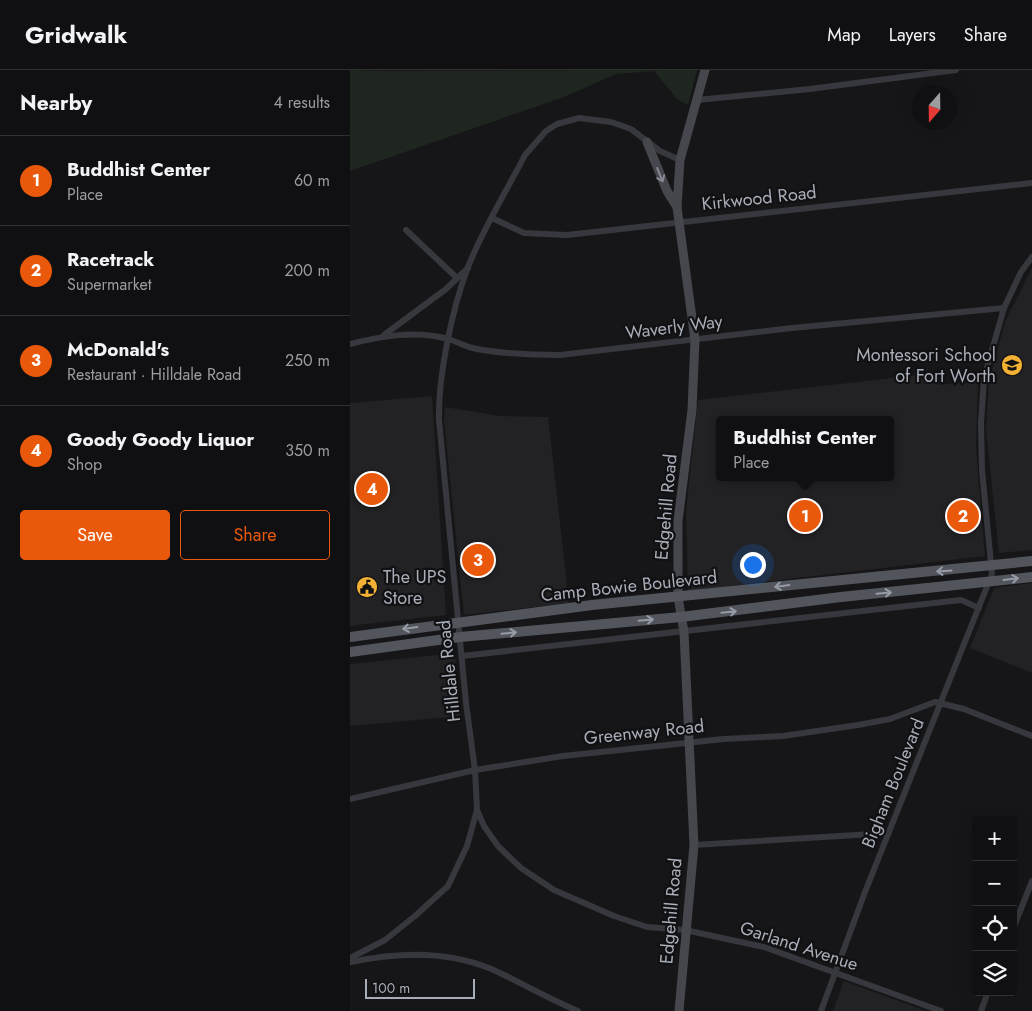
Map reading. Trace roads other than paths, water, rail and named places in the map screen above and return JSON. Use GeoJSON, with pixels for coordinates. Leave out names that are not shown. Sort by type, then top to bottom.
{"type":"FeatureCollection","features":[{"type":"Feature","properties":{"kind":"main road","name":"Camp Bowie Boulevard"},"geometry":{"type":"LineString","coordinates":[[350,637],[459,621],[1032,561]]}},
{"type":"Feature","properties":{"kind":"main road","name":"Camp Bowie Boulevard"},"geometry":{"type":"LineString","coordinates":[[350,652],[460,637],[681,617],[841,597],[1032,577]]}},
{"type":"Feature","properties":{"kind":"main road"},"geometry":{"type":"LineString","coordinates":[[839,580],[841,597]]}},
{"type":"Feature","properties":{"kind":"street","name":"Edgehill Road"},"geometry":{"type":"LineString","coordinates":[[679,1011],[694,845],[684,632],[678,597],[678,511],[692,410],[695,340],[677,207],[680,160],[705,70]]}},
{"type":"Feature","properties":{"kind":"street"},"geometry":{"type":"LineString","coordinates":[[697,100],[810,89],[956,70]]}},
{"type":"Feature","properties":{"kind":"street","name":"Hilldale Road"},"geometry":{"type":"LineString","coordinates":[[350,960],[385,940],[416,916],[448,886],[467,846],[477,810],[475,770],[439,420],[439,401],[448,339],[468,268],[525,155],[536,140],[558,124],[580,118],[611,122],[631,129],[647,142],[680,160]]}},
{"type":"Feature","properties":{"kind":"street"},"geometry":{"type":"LineString","coordinates":[[647,142],[667,191],[677,207]]}},
{"type":"Feature","properties":{"kind":"street","name":"Kirkwood Road"},"geometry":{"type":"LineString","coordinates":[[492,218],[524,233],[544,235],[1032,183]]}},
{"type":"Feature","properties":{"kind":"street"},"geometry":{"type":"LineString","coordinates":[[406,230],[457,278]]}},
{"type":"Feature","properties":{"kind":"street","name":"Bigham Boulevard"},"geometry":{"type":"LineString","coordinates":[[821,1011],[889,833],[990,582],[992,566],[983,482],[981,415],[984,378],[1004,308],[1021,272],[1032,257]]}},
{"type":"Feature","properties":{"kind":"street","name":"Hilldale Road"},"geometry":{"type":"LineString","coordinates":[[383,336],[468,268]]}},
{"type":"Feature","properties":{"kind":"street","name":"Waverly Way"},"geometry":{"type":"LineString","coordinates":[[350,344],[383,336],[425,335],[448,339],[474,349],[535,356],[560,355],[1004,308]]}},
{"type":"Feature","properties":{"kind":"street"},"geometry":{"type":"LineString","coordinates":[[462,656],[961,600],[979,608]]}},
{"type":"Feature","properties":{"kind":"street","name":"Greenway Road"},"geometry":{"type":"LineString","coordinates":[[350,799],[475,770],[563,756],[690,742],[783,736],[858,726],[890,718],[934,702],[941,703]]}},
{"type":"Feature","properties":{"kind":"street"},"geometry":{"type":"LineString","coordinates":[[941,703],[1032,736]]}},
{"type":"Feature","properties":{"kind":"street","name":"Garland Avenue"},"geometry":{"type":"LineString","coordinates":[[477,810],[484,826],[498,846],[521,868],[554,890],[614,916],[647,927],[685,930],[764,948],[941,1011]]}},
{"type":"Feature","properties":{"kind":"street"},"geometry":{"type":"LineString","coordinates":[[694,845],[889,833]]}},
{"type":"Feature","properties":{"kind":"street"},"geometry":{"type":"LineString","coordinates":[[1017,919],[1032,881]]}},
{"type":"Feature","properties":{"kind":"street"},"geometry":{"type":"LineString","coordinates":[[350,960],[412,954],[458,959],[498,972],[578,1011]]}},
{"type":"Feature","properties":{"kind":"street"},"geometry":{"type":"LineString","coordinates":[[981,1011],[987,996]]}},
{"type":"Feature","properties":{"kind":"place","name":"Montessori School of Fort Worth"},"geometry":{"type":"Point","coordinates":[1012,365]}},
{"type":"Feature","properties":{"kind":"place","name":"Goody Goody Liquor"},"geometry":{"type":"Point","coordinates":[372,489]}},
{"type":"Feature","properties":{"kind":"place","name":"Buddhist Center"},"geometry":{"type":"Point","coordinates":[805,516]}},
{"type":"Feature","properties":{"kind":"place","name":"Racetrack"},"geometry":{"type":"Point","coordinates":[963,516]}},
{"type":"Feature","properties":{"kind":"place","name":"McDonald's"},"geometry":{"type":"Point","coordinates":[478,560]}},
{"type":"Feature","properties":{"kind":"place","name":"The UPS Store"},"geometry":{"type":"Point","coordinates":[367,587]}}]}
